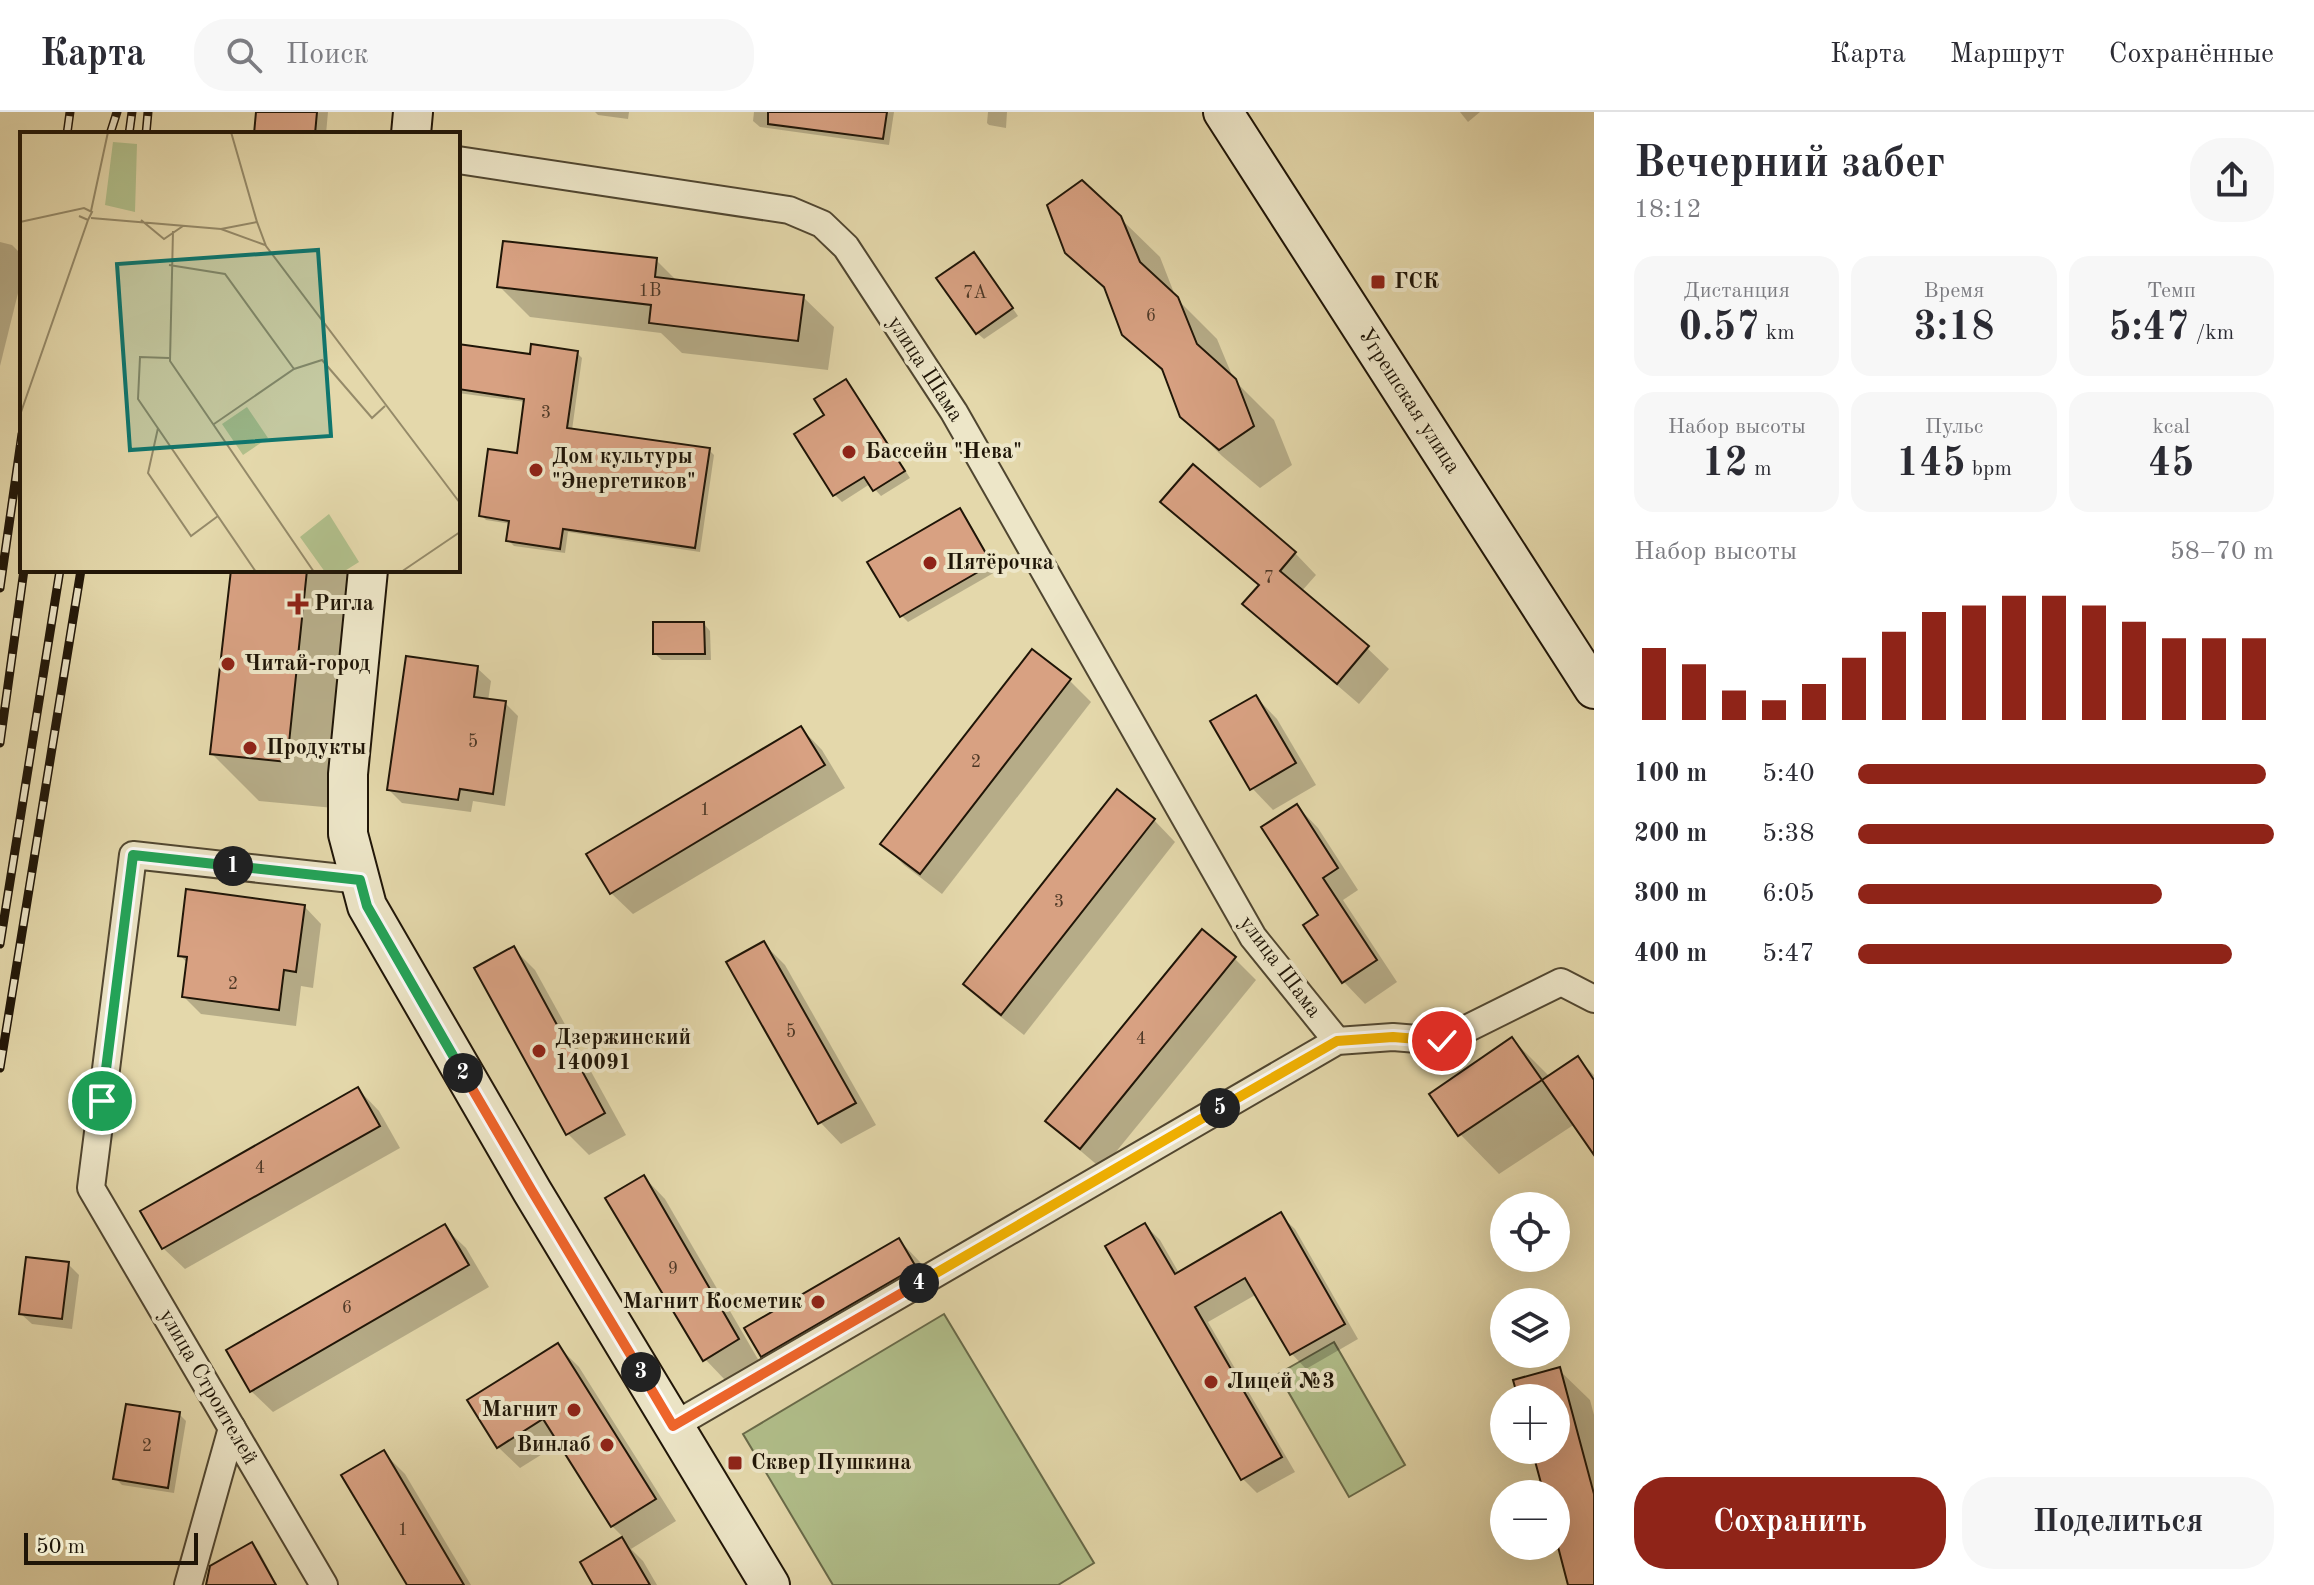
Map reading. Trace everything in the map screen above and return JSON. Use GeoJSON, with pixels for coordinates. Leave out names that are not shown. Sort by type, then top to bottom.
{"type":"FeatureCollection","features":[{"type":"Feature","properties":{"kind":"street"},"geometry":{"type":"LineString","coordinates":[[411,132],[413,112]]}},
{"type":"Feature","properties":{"kind":"street","name":"Угрешская улица"},"geometry":{"type":"LineString","coordinates":[[1223,112],[1594,689]]}},
{"type":"Feature","properties":{"kind":"street","name":"улица Шама"},"geometry":{"type":"LineString","coordinates":[[460,160],[789,210],[822,224],[846,247],[954,412],[1253,937],[1337,1041]]}},
{"type":"Feature","properties":{"kind":"street"},"geometry":{"type":"LineString","coordinates":[[368,572],[348,774],[348,834],[367,906],[532,1191],[770,1585]]}},
{"type":"Feature","properties":{"kind":"street","name":"улица Строителей"},"geometry":{"type":"LineString","coordinates":[[324,1585],[91,1188],[133,855],[360,880]]}},
{"type":"Feature","properties":{"kind":"street"},"geometry":{"type":"LineString","coordinates":[[673,1426],[1337,1041],[1393,1037],[1442,1041],[1561,982],[1594,999]]}},
{"type":"Feature","properties":{"kind":"street"},"geometry":{"type":"LineString","coordinates":[[188,1585],[232,1428]]}},
{"type":"Feature","properties":{"kind":"green space"},"geometry":{"type":"Polygon","coordinates":[[[944,1314],[1094,1563],[1058,1585],[833,1585],[743,1434],[944,1314]]]}},
{"type":"Feature","properties":{"kind":"green space"},"geometry":{"type":"Polygon","coordinates":[[[1334,1342],[1405,1465],[1349,1497],[1278,1374],[1334,1342]]]}},
{"type":"Feature","properties":{"kind":"building"},"geometry":{"type":"Polygon","coordinates":[[[256,112],[317,112],[315,132],[254,132],[256,112]]]}},
{"type":"Feature","properties":{"kind":"building"},"geometry":{"type":"Polygon","coordinates":[[[768,112],[887,112],[883,139],[768,124],[768,112]]]}},
{"type":"Feature","properties":{"kind":"building"},"geometry":{"type":"Polygon","coordinates":[[[1082,180],[1121,216],[1140,262],[1178,297],[1197,344],[1236,379],[1254,426],[1219,450],[1180,417],[1162,369],[1122,335],[1104,287],[1065,253],[1047,205],[1082,180]]]}},
{"type":"Feature","properties":{"kind":"building"},"geometry":{"type":"Polygon","coordinates":[[[503,241],[657,258],[655,277],[804,295],[798,341],[649,323],[651,305],[497,287],[503,241]]]}},
{"type":"Feature","properties":{"kind":"building"},"geometry":{"type":"Polygon","coordinates":[[[974,252],[1013,308],[976,334],[936,278],[974,252]]]}},
{"type":"Feature","properties":{"kind":"building"},"geometry":{"type":"Polygon","coordinates":[[[460,344],[530,354],[531,344],[578,351],[567,428],[710,448],[695,548],[563,529],[560,549],[506,541],[509,521],[479,516],[488,449],[517,453],[524,399],[460,389],[460,344]]]}},
{"type":"Feature","properties":{"kind":"building","name":"Бассейн \"Нева\""},"geometry":{"type":"Polygon","coordinates":[[[846,379],[905,471],[873,491],[864,477],[833,496],[794,434],[824,415],[814,399],[846,379]]]}},
{"type":"Feature","properties":{"kind":"building"},"geometry":{"type":"Polygon","coordinates":[[[1193,464],[1296,552],[1280,571],[1369,646],[1337,684],[1242,604],[1259,585],[1160,502],[1193,464]]]}},
{"type":"Feature","properties":{"kind":"building","name":"Пятёрочка"},"geometry":{"type":"Polygon","coordinates":[[[960,508],[992,564],[900,617],[867,562],[960,508]]]}},
{"type":"Feature","properties":{"kind":"building"},"geometry":{"type":"Polygon","coordinates":[[[231,572],[307,572],[287,762],[210,754],[231,572]]]}},
{"type":"Feature","properties":{"kind":"building"},"geometry":{"type":"Polygon","coordinates":[[[653,622],[704,622],[705,654],[653,654],[653,622]]]}},
{"type":"Feature","properties":{"kind":"building"},"geometry":{"type":"Polygon","coordinates":[[[1032,649],[1071,679],[920,874],[880,844],[1032,649]]]}},
{"type":"Feature","properties":{"kind":"building"},"geometry":{"type":"Polygon","coordinates":[[[406,656],[478,666],[474,697],[506,701],[493,794],[460,789],[458,800],[387,790],[406,656]]]}},
{"type":"Feature","properties":{"kind":"building"},"geometry":{"type":"Polygon","coordinates":[[[1256,695],[1296,763],[1250,790],[1210,721],[1256,695]]]}},
{"type":"Feature","properties":{"kind":"building"},"geometry":{"type":"Polygon","coordinates":[[[801,726],[825,765],[610,894],[586,854],[801,726]]]}},
{"type":"Feature","properties":{"kind":"building"},"geometry":{"type":"Polygon","coordinates":[[[1117,789],[1155,819],[1001,1015],[963,984],[1117,789]]]}},
{"type":"Feature","properties":{"kind":"building"},"geometry":{"type":"Polygon","coordinates":[[[1297,804],[1338,868],[1323,878],[1377,960],[1342,983],[1303,925],[1318,915],[1261,827],[1297,804]]]}},
{"type":"Feature","properties":{"kind":"building"},"geometry":{"type":"Polygon","coordinates":[[[186,889],[305,905],[296,972],[284,970],[279,1010],[182,997],[187,957],[178,956],[186,889]]]}},
{"type":"Feature","properties":{"kind":"building"},"geometry":{"type":"Polygon","coordinates":[[[1202,929],[1236,957],[1080,1149],[1045,1121],[1202,929]]]}},
{"type":"Feature","properties":{"kind":"building"},"geometry":{"type":"Polygon","coordinates":[[[764,941],[856,1103],[818,1124],[726,962],[764,941]]]}},
{"type":"Feature","properties":{"kind":"building"},"geometry":{"type":"Polygon","coordinates":[[[514,946],[605,1113],[566,1135],[474,968],[514,946]]]}},
{"type":"Feature","properties":{"kind":"building"},"geometry":{"type":"Polygon","coordinates":[[[1512,1037],[1542,1080],[1458,1136],[1429,1094],[1512,1037]]]}},
{"type":"Feature","properties":{"kind":"building"},"geometry":{"type":"Polygon","coordinates":[[[1578,1056],[1594,1080],[1594,1155],[1542,1080],[1578,1056]]]}},
{"type":"Feature","properties":{"kind":"building"},"geometry":{"type":"Polygon","coordinates":[[[358,1087],[380,1126],[162,1249],[140,1211],[358,1087]]]}},
{"type":"Feature","properties":{"kind":"building"},"geometry":{"type":"Polygon","coordinates":[[[644,1175],[739,1339],[703,1361],[605,1198],[644,1175]]]}},
{"type":"Feature","properties":{"kind":"building"},"geometry":{"type":"Polygon","coordinates":[[[1281,1212],[1345,1324],[1290,1355],[1245,1278],[1195,1307],[1282,1457],[1241,1480],[1105,1246],[1145,1223],[1175,1274],[1281,1212]]]}},
{"type":"Feature","properties":{"kind":"building"},"geometry":{"type":"Polygon","coordinates":[[[445,1224],[469,1265],[250,1392],[226,1350],[445,1224]]]}},
{"type":"Feature","properties":{"kind":"building"},"geometry":{"type":"Polygon","coordinates":[[[899,1238],[916,1267],[761,1357],[744,1328],[899,1238]]]}},
{"type":"Feature","properties":{"kind":"building"},"geometry":{"type":"Polygon","coordinates":[[[26,1257],[69,1262],[62,1319],[19,1314],[26,1257]]]}},
{"type":"Feature","properties":{"kind":"building"},"geometry":{"type":"Polygon","coordinates":[[[558,1343],[656,1499],[611,1527],[543,1419],[497,1448],[467,1400],[558,1343]]]}},
{"type":"Feature","properties":{"kind":"building"},"geometry":{"type":"Polygon","coordinates":[[[1560,1368],[1565,1384],[1514,1384],[1513,1380],[1560,1368]]]}},
{"type":"Feature","properties":{"kind":"building"},"geometry":{"type":"Polygon","coordinates":[[[126,1404],[180,1412],[168,1488],[113,1479],[126,1404]]]}},
{"type":"Feature","properties":{"kind":"building"},"geometry":{"type":"Polygon","coordinates":[[[1570,1404],[1594,1494],[1594,1585],[1568,1585],[1561,1560],[1570,1560],[1570,1480],[1540,1480],[1536,1464],[1570,1464],[1570,1404]]]}},
{"type":"Feature","properties":{"kind":"building"},"geometry":{"type":"Polygon","coordinates":[[[384,1450],[464,1585],[407,1585],[341,1475],[384,1450]]]}},
{"type":"Feature","properties":{"kind":"building"},"geometry":{"type":"Polygon","coordinates":[[[622,1537],[650,1585],[593,1585],[580,1562],[622,1537]]]}},
{"type":"Feature","properties":{"kind":"building"},"geometry":{"type":"Polygon","coordinates":[[[252,1542],[276,1585],[206,1585],[210,1566],[252,1542]]]}},
{"type":"Feature","properties":{"kind":"railway"},"geometry":{"type":"LineString","coordinates":[[67,132],[70,112]]}},
{"type":"Feature","properties":{"kind":"railway"},"geometry":{"type":"LineString","coordinates":[[111,132],[117,112]]}},
{"type":"Feature","properties":{"kind":"railway"},"geometry":{"type":"LineString","coordinates":[[129,132],[132,112]]}},
{"type":"Feature","properties":{"kind":"railway"},"geometry":{"type":"LineString","coordinates":[[146,132],[148,112]]}},
{"type":"Feature","properties":{"kind":"railway"},"geometry":{"type":"LineString","coordinates":[[0,588],[20,448]]}},
{"type":"Feature","properties":{"kind":"railway"},"geometry":{"type":"LineString","coordinates":[[0,743],[24,572]]}},
{"type":"Feature","properties":{"kind":"railway"},"geometry":{"type":"LineString","coordinates":[[0,944],[60,572]]}},
{"type":"Feature","properties":{"kind":"railway"},"geometry":{"type":"LineString","coordinates":[[0,1068],[81,572]]}},
{"type":"Feature","properties":{"kind":"place","name":"ГСК"},"geometry":{"type":"Point","coordinates":[1378,282]}},
{"type":"Feature","properties":{"kind":"place","name":"Бассейн \"Нева\""},"geometry":{"type":"Point","coordinates":[849,452]}},
{"type":"Feature","properties":{"kind":"place","name":"Дом культуры \"Энергетиков\""},"geometry":{"type":"Point","coordinates":[536,470]}},
{"type":"Feature","properties":{"kind":"place","name":"Пятёрочка"},"geometry":{"type":"Point","coordinates":[930,563]}},
{"type":"Feature","properties":{"kind":"place","name":"Ригла"},"geometry":{"type":"Point","coordinates":[298,604]}},
{"type":"Feature","properties":{"kind":"place","name":"Читай-город"},"geometry":{"type":"Point","coordinates":[228,664]}},
{"type":"Feature","properties":{"kind":"place","name":"Продукты"},"geometry":{"type":"Point","coordinates":[250,748]}},
{"type":"Feature","properties":{"kind":"place","name":"Дзержинский 140091"},"geometry":{"type":"Point","coordinates":[539,1051]}},
{"type":"Feature","properties":{"kind":"place","name":"Магнит Косметик"},"geometry":{"type":"Point","coordinates":[818,1302]}},
{"type":"Feature","properties":{"kind":"place","name":"Лицей №3"},"geometry":{"type":"Point","coordinates":[1211,1382]}},
{"type":"Feature","properties":{"kind":"place","name":"Магнит"},"geometry":{"type":"Point","coordinates":[574,1410]}},
{"type":"Feature","properties":{"kind":"place","name":"Винлаб"},"geometry":{"type":"Point","coordinates":[607,1445]}},
{"type":"Feature","properties":{"kind":"place","name":"Сквер Пушкина"},"geometry":{"type":"Point","coordinates":[735,1463]}},
{"type":"Feature","properties":{"kind":"route"},"geometry":{"type":"LineString","coordinates":[[102,1101],[133,855],[360,880],[367,906],[673,1426],[1337,1041],[1393,1037],[1442,1041]]}}]}
